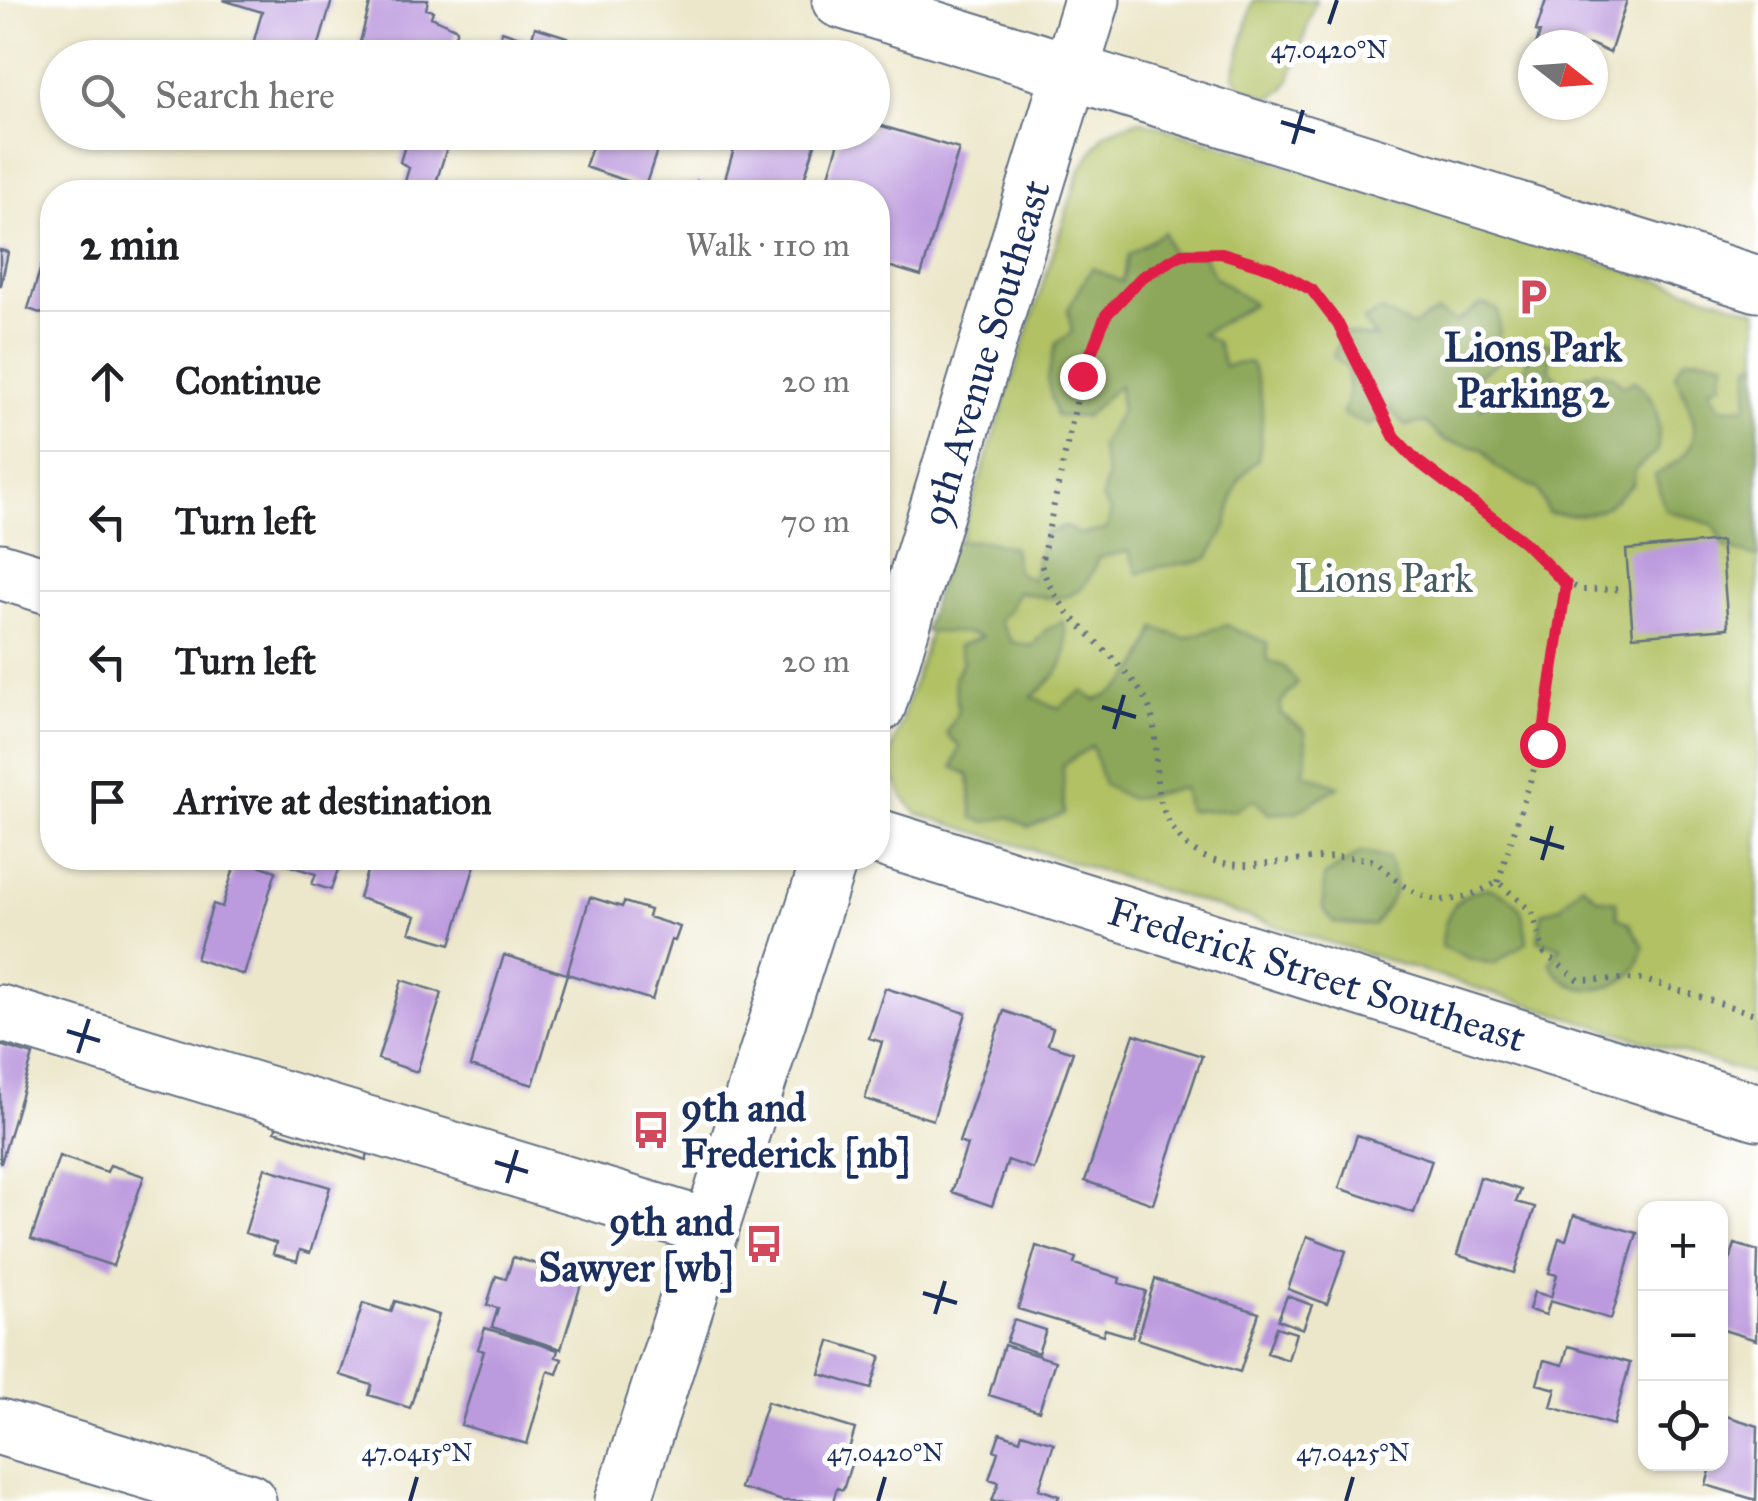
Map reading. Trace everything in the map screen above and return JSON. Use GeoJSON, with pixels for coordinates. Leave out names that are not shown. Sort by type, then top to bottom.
{"type":"FeatureCollection","features":[{"type":"Feature","properties":{"kind":"street"},"geometry":{"type":"LineString","coordinates":[[840,0],[1758,284]]}},
{"type":"Feature","properties":{"kind":"street","name":"9th Avenue Southeast"},"geometry":{"type":"LineString","coordinates":[[890,667],[1092,0]]}},
{"type":"Feature","properties":{"kind":"street"},"geometry":{"type":"LineString","coordinates":[[0,571],[40,583]]}},
{"type":"Feature","properties":{"kind":"street","name":"Frederick Street Southeast"},"geometry":{"type":"LineString","coordinates":[[890,841],[1758,1112]]}},
{"type":"Feature","properties":{"kind":"street"},"geometry":{"type":"LineString","coordinates":[[623,1501],[826,870]]}},
{"type":"Feature","properties":{"kind":"street"},"geometry":{"type":"LineString","coordinates":[[0,1013],[711,1228]]}},
{"type":"Feature","properties":{"kind":"street"},"geometry":{"type":"LineString","coordinates":[[0,1427],[248,1501]]}},
{"type":"Feature","properties":{"kind":"path"},"geometry":{"type":"LineString","coordinates":[[1566,584],[1542,744],[1498,882],[1474,896],[1444,902],[1411,892],[1373,860],[1250,866],[1210,860],[1180,839],[1161,804],[1146,698],[1118,661],[1072,616],[1048,585],[1042,564],[1082,376],[1106,315],[1142,277],[1182,254],[1222,253],[1273,269],[1312,290],[1338,324],[1395,438],[1416,460],[1524,542],[1566,584],[1582,590],[1623,588]]}},
{"type":"Feature","properties":{"kind":"path"},"geometry":{"type":"LineString","coordinates":[[1498,882],[1532,912],[1544,953],[1579,980],[1640,978],[1758,1015]]}},
{"type":"Feature","properties":{"kind":"green space"},"geometry":{"type":"Polygon","coordinates":[[[1253,0],[1316,0],[1290,80],[1270,98],[1240,87],[1234,75],[1253,0]]]}},
{"type":"Feature","properties":{"kind":"green space","name":"Lions Park"},"geometry":{"type":"Polygon","coordinates":[[[1139,120],[1758,311],[1758,1076],[918,814],[904,798],[890,771],[890,756],[1080,170],[1105,133],[1139,120]]]}},
{"type":"Feature","properties":{"kind":"green space"},"geometry":{"type":"Polygon","coordinates":[[[1164,232],[1171,253],[1203,255],[1215,277],[1253,304],[1202,334],[1217,342],[1224,366],[1250,362],[1261,398],[1258,460],[1238,482],[1226,527],[1208,558],[1139,574],[1128,551],[1098,558],[1077,591],[1045,598],[1018,591],[999,621],[1012,642],[1032,646],[1045,631],[1063,621],[1066,646],[1062,665],[1032,697],[1058,708],[1082,691],[1095,700],[1118,689],[1141,663],[1155,628],[1184,638],[1227,625],[1267,643],[1268,660],[1284,667],[1298,683],[1281,702],[1281,714],[1305,731],[1307,757],[1303,773],[1339,786],[1296,812],[1269,814],[1254,799],[1236,810],[1188,811],[1183,788],[1130,799],[1104,785],[1092,746],[1063,765],[1064,814],[1029,827],[1010,817],[985,822],[973,818],[969,775],[953,767],[960,746],[946,734],[958,711],[954,677],[963,662],[958,646],[982,637],[924,631],[951,541],[990,541],[1013,548],[1017,572],[1032,580],[1045,533],[1066,527],[1078,534],[1106,530],[1111,512],[1102,499],[1107,475],[1100,446],[1121,411],[1119,385],[1085,417],[1056,416],[1047,380],[1056,343],[1072,333],[1068,309],[1092,268],[1122,282],[1128,255],[1164,232]]]}},
{"type":"Feature","properties":{"kind":"green space"},"geometry":{"type":"Polygon","coordinates":[[[1482,304],[1498,310],[1500,332],[1495,348],[1507,356],[1474,378],[1484,382],[1489,395],[1480,410],[1512,373],[1523,372],[1535,340],[1551,344],[1549,369],[1563,385],[1596,370],[1613,376],[1623,386],[1634,381],[1649,395],[1658,421],[1657,451],[1635,470],[1633,484],[1604,508],[1575,515],[1548,513],[1538,490],[1496,467],[1482,449],[1444,440],[1425,422],[1405,426],[1390,409],[1369,426],[1343,414],[1349,391],[1347,369],[1333,356],[1343,333],[1376,338],[1363,321],[1381,311],[1412,326],[1437,312],[1456,322],[1482,304]]]}},
{"type":"Feature","properties":{"kind":"green space"},"geometry":{"type":"Polygon","coordinates":[[[1684,359],[1726,361],[1721,384],[1709,388],[1721,408],[1747,406],[1750,365],[1758,362],[1758,557],[1726,548],[1714,525],[1665,510],[1655,475],[1685,454],[1694,432],[1689,407],[1675,374],[1684,359]]]}},
{"type":"Feature","properties":{"kind":"green space"},"geometry":{"type":"Polygon","coordinates":[[[1361,852],[1388,858],[1394,879],[1393,894],[1373,926],[1334,923],[1323,908],[1324,877],[1361,852]]]}},
{"type":"Feature","properties":{"kind":"green space"},"geometry":{"type":"Polygon","coordinates":[[[1582,884],[1597,898],[1616,901],[1617,917],[1629,923],[1644,947],[1632,973],[1609,987],[1586,989],[1565,981],[1550,962],[1561,947],[1538,940],[1542,913],[1560,907],[1582,884]]]}},
{"type":"Feature","properties":{"kind":"green space"},"geometry":{"type":"Polygon","coordinates":[[[1488,888],[1518,906],[1527,942],[1494,964],[1442,947],[1453,907],[1467,895],[1488,888]]]}},
{"type":"Feature","properties":{"kind":"building"},"geometry":{"type":"Polygon","coordinates":[[[223,0],[332,0],[320,40],[254,40],[262,12],[223,0]]]}},
{"type":"Feature","properties":{"kind":"building"},"geometry":{"type":"Polygon","coordinates":[[[371,0],[428,0],[426,9],[433,11],[431,17],[457,29],[454,40],[361,40],[371,0]]]}},
{"type":"Feature","properties":{"kind":"building"},"geometry":{"type":"Polygon","coordinates":[[[1546,0],[1627,0],[1610,53],[1608,30],[1536,30],[1546,0]]]}},
{"type":"Feature","properties":{"kind":"building"},"geometry":{"type":"Polygon","coordinates":[[[535,27],[567,37],[566,40],[531,40],[535,27]]]}},
{"type":"Feature","properties":{"kind":"building"},"geometry":{"type":"Polygon","coordinates":[[[502,31],[528,40],[499,40],[502,31]]]}},
{"type":"Feature","properties":{"kind":"building"},"geometry":{"type":"Polygon","coordinates":[[[890,128],[959,149],[921,276],[890,267],[890,180],[828,180],[837,150],[890,150],[890,128]]]}},
{"type":"Feature","properties":{"kind":"building"},"geometry":{"type":"Polygon","coordinates":[[[404,150],[446,150],[437,180],[405,180],[409,168],[400,162],[404,150]]]}},
{"type":"Feature","properties":{"kind":"building"},"geometry":{"type":"Polygon","coordinates":[[[591,150],[657,150],[647,180],[624,180],[585,167],[591,150]]]}},
{"type":"Feature","properties":{"kind":"building"},"geometry":{"type":"Polygon","coordinates":[[[734,150],[813,150],[804,180],[725,180],[734,150]]]}},
{"type":"Feature","properties":{"kind":"building"},"geometry":{"type":"Polygon","coordinates":[[[0,250],[8,252],[1,285],[0,285],[0,250]]]}},
{"type":"Feature","properties":{"kind":"building"},"geometry":{"type":"Polygon","coordinates":[[[40,270],[40,313],[28,309],[40,270]]]}},
{"type":"Feature","properties":{"kind":"building"},"geometry":{"type":"Polygon","coordinates":[[[1721,541],[1728,628],[1633,636],[1626,550],[1721,541]]]}},
{"type":"Feature","properties":{"kind":"building"},"geometry":{"type":"Polygon","coordinates":[[[233,870],[276,871],[244,975],[196,959],[213,904],[222,907],[233,870]]]}},
{"type":"Feature","properties":{"kind":"building"},"geometry":{"type":"Polygon","coordinates":[[[303,870],[338,870],[331,890],[312,884],[316,874],[303,870]]]}},
{"type":"Feature","properties":{"kind":"building"},"geometry":{"type":"Polygon","coordinates":[[[367,870],[473,870],[451,944],[410,932],[416,916],[359,898],[367,870]]]}},
{"type":"Feature","properties":{"kind":"building"},"geometry":{"type":"Polygon","coordinates":[[[590,897],[650,910],[648,917],[680,927],[675,941],[671,940],[652,1000],[567,974],[590,897]]]}},
{"type":"Feature","properties":{"kind":"building"},"geometry":{"type":"Polygon","coordinates":[[[504,955],[567,974],[533,1085],[470,1066],[504,955]]]}},
{"type":"Feature","properties":{"kind":"building"},"geometry":{"type":"Polygon","coordinates":[[[402,980],[442,993],[417,1072],[378,1059],[402,980]]]}},
{"type":"Feature","properties":{"kind":"building"},"geometry":{"type":"Polygon","coordinates":[[[885,988],[966,1013],[933,1120],[865,1099],[882,1042],[869,1038],[885,988]]]}},
{"type":"Feature","properties":{"kind":"building"},"geometry":{"type":"Polygon","coordinates":[[[1004,1011],[1053,1028],[1048,1044],[1073,1052],[1033,1169],[1008,1160],[992,1206],[952,1192],[967,1145],[959,1142],[1004,1011]]]}},
{"type":"Feature","properties":{"kind":"building"},"geometry":{"type":"Polygon","coordinates":[[[1134,1034],[1202,1056],[1153,1204],[1085,1181],[1134,1034]]]}},
{"type":"Feature","properties":{"kind":"building"},"geometry":{"type":"Polygon","coordinates":[[[0,1045],[33,1055],[1,1163],[0,1163],[0,1045]]]}},
{"type":"Feature","properties":{"kind":"building"},"geometry":{"type":"Polygon","coordinates":[[[281,1112],[372,1142],[366,1160],[275,1131],[281,1112]]]}},
{"type":"Feature","properties":{"kind":"building"},"geometry":{"type":"Polygon","coordinates":[[[1357,1135],[1432,1160],[1414,1213],[1339,1188],[1357,1135]]]}},
{"type":"Feature","properties":{"kind":"building"},"geometry":{"type":"Polygon","coordinates":[[[59,1156],[107,1172],[110,1165],[144,1176],[113,1266],[31,1239],[59,1156]]]}},
{"type":"Feature","properties":{"kind":"building"},"geometry":{"type":"Polygon","coordinates":[[[265,1168],[330,1187],[310,1253],[300,1250],[297,1261],[273,1254],[276,1243],[245,1233],[265,1168]]]}},
{"type":"Feature","properties":{"kind":"building"},"geometry":{"type":"Polygon","coordinates":[[[1480,1177],[1521,1190],[1516,1202],[1535,1207],[1514,1273],[1457,1255],[1480,1177]]]}},
{"type":"Feature","properties":{"kind":"building"},"geometry":{"type":"Polygon","coordinates":[[[1574,1215],[1637,1233],[1611,1319],[1550,1301],[1546,1315],[1529,1310],[1534,1292],[1551,1297],[1557,1275],[1549,1273],[1559,1238],[1566,1240],[1574,1215]]]}},
{"type":"Feature","properties":{"kind":"building"},"geometry":{"type":"Polygon","coordinates":[[[1307,1236],[1346,1251],[1327,1304],[1288,1289],[1307,1236]]]}},
{"type":"Feature","properties":{"kind":"building"},"geometry":{"type":"Polygon","coordinates":[[[1735,1244],[1758,1251],[1756,1340],[1728,1331],[1728,1265],[1735,1244]]]}},
{"type":"Feature","properties":{"kind":"building"},"geometry":{"type":"Polygon","coordinates":[[[1036,1246],[1076,1258],[1074,1264],[1120,1278],[1119,1283],[1146,1291],[1132,1337],[1105,1329],[1103,1335],[1018,1309],[1036,1246]]]}},
{"type":"Feature","properties":{"kind":"building"},"geometry":{"type":"Polygon","coordinates":[[[513,1257],[583,1278],[561,1349],[492,1327],[498,1308],[487,1305],[496,1276],[506,1279],[513,1257]]]}},
{"type":"Feature","properties":{"kind":"building"},"geometry":{"type":"Polygon","coordinates":[[[1155,1279],[1259,1313],[1240,1372],[1137,1339],[1155,1279]]]}},
{"type":"Feature","properties":{"kind":"building"},"geometry":{"type":"Polygon","coordinates":[[[1287,1296],[1312,1305],[1303,1329],[1278,1320],[1287,1296]]]}},
{"type":"Feature","properties":{"kind":"building"},"geometry":{"type":"Polygon","coordinates":[[[395,1301],[439,1315],[410,1408],[369,1395],[372,1385],[340,1375],[363,1303],[391,1312],[395,1301]]]}},
{"type":"Feature","properties":{"kind":"building"},"geometry":{"type":"Polygon","coordinates":[[[1014,1320],[1046,1330],[1038,1353],[1006,1342],[1014,1320]]]}},
{"type":"Feature","properties":{"kind":"building"},"geometry":{"type":"Polygon","coordinates":[[[1276,1327],[1296,1333],[1288,1360],[1267,1353],[1276,1327]]]}},
{"type":"Feature","properties":{"kind":"building"},"geometry":{"type":"Polygon","coordinates":[[[485,1328],[558,1350],[556,1357],[562,1359],[557,1374],[548,1371],[527,1444],[461,1425],[484,1351],[478,1349],[485,1328]]]}},
{"type":"Feature","properties":{"kind":"building"},"geometry":{"type":"Polygon","coordinates":[[[830,1341],[881,1356],[871,1389],[820,1374],[830,1341]]]}},
{"type":"Feature","properties":{"kind":"building"},"geometry":{"type":"Polygon","coordinates":[[[1004,1345],[1055,1361],[1039,1411],[989,1395],[1004,1345]]]}},
{"type":"Feature","properties":{"kind":"building"},"geometry":{"type":"Polygon","coordinates":[[[1568,1346],[1630,1363],[1613,1425],[1551,1407],[1556,1389],[1537,1384],[1544,1360],[1563,1365],[1568,1346]]]}},
{"type":"Feature","properties":{"kind":"building"},"geometry":{"type":"Polygon","coordinates":[[[767,1402],[855,1429],[847,1456],[853,1458],[843,1490],[837,1488],[833,1501],[783,1501],[740,1488],[767,1402]]]}},
{"type":"Feature","properties":{"kind":"building"},"geometry":{"type":"Polygon","coordinates":[[[1728,1417],[1758,1426],[1756,1500],[1706,1485],[1710,1471],[1728,1471],[1728,1417]]]}},
{"type":"Feature","properties":{"kind":"building"},"geometry":{"type":"Polygon","coordinates":[[[1000,1433],[1020,1440],[1022,1433],[1054,1443],[1039,1489],[1059,1496],[1057,1501],[992,1501],[999,1482],[989,1479],[1000,1433]]]}},
{"type":"Feature","properties":{"kind":"place","name":"Lions Park Parking 2"},"geometry":{"type":"Point","coordinates":[1533,297]}},
{"type":"Feature","properties":{"kind":"place","name":"9th and Frederick [nb]"},"geometry":{"type":"Point","coordinates":[651,1130]}},
{"type":"Feature","properties":{"kind":"place","name":"9th and Sawyer [wb]"},"geometry":{"type":"Point","coordinates":[764,1244]}},
{"type":"Feature","properties":{"kind":"route"},"geometry":{"type":"LineString","coordinates":[[1082,376],[1106,315],[1142,277],[1182,254],[1222,253],[1273,269],[1312,290],[1338,324],[1395,438],[1416,460],[1524,542],[1566,584],[1542,744]]}}]}
